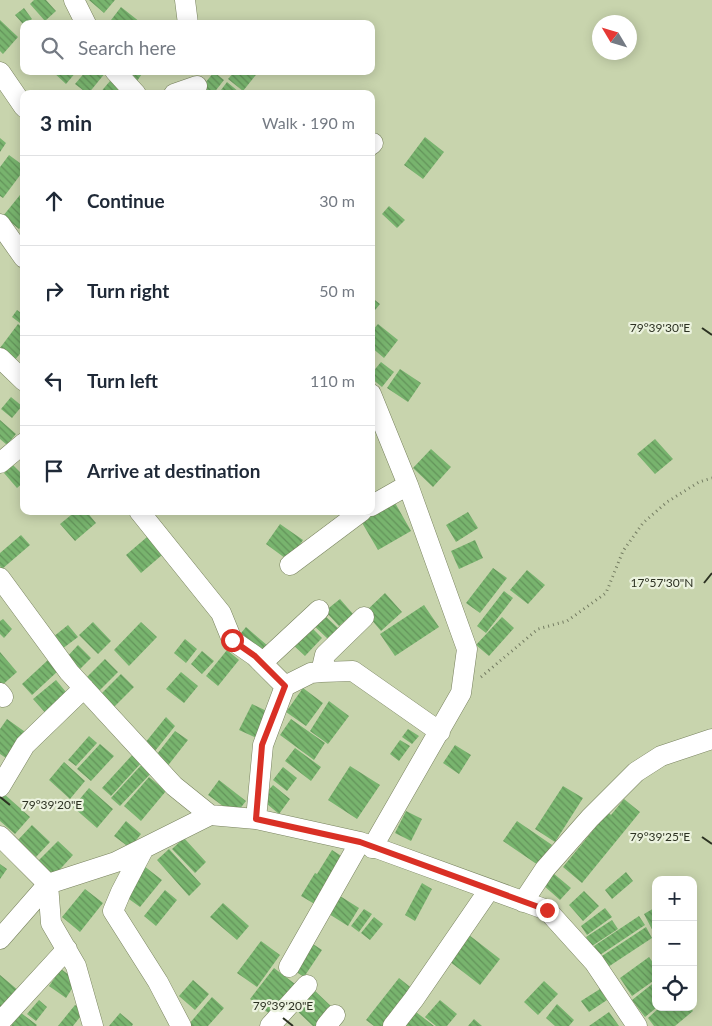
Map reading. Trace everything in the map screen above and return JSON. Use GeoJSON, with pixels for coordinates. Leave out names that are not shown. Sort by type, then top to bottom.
{"type":"FeatureCollection","features":[{"type":"Feature","properties":{"kind":"street"},"geometry":{"type":"LineString","coordinates":[[74,0],[84,20]]}},
{"type":"Feature","properties":{"kind":"street"},"geometry":{"type":"LineString","coordinates":[[185,0],[188,20]]}},
{"type":"Feature","properties":{"kind":"street"},"geometry":{"type":"LineString","coordinates":[[0,72],[20,101]]}},
{"type":"Feature","properties":{"kind":"street"},"geometry":{"type":"LineString","coordinates":[[119,75],[132,90]]}},
{"type":"Feature","properties":{"kind":"street"},"geometry":{"type":"LineString","coordinates":[[183,90],[197,84]]}},
{"type":"Feature","properties":{"kind":"street"},"geometry":{"type":"LineString","coordinates":[[0,224],[20,252]]}},
{"type":"Feature","properties":{"kind":"street"},"geometry":{"type":"LineString","coordinates":[[0,358],[20,371]]}},
{"type":"Feature","properties":{"kind":"street"},"geometry":{"type":"LineString","coordinates":[[289,967],[440,732],[461,693],[467,649],[408,485],[375,404]]}},
{"type":"Feature","properties":{"kind":"street"},"geometry":{"type":"LineString","coordinates":[[0,463],[20,446]]}},
{"type":"Feature","properties":{"kind":"street"},"geometry":{"type":"LineString","coordinates":[[375,504],[408,485]]}},
{"type":"Feature","properties":{"kind":"street"},"geometry":{"type":"LineString","coordinates":[[142,515],[220,613],[232,640],[262,663],[285,686]]}},
{"type":"Feature","properties":{"kind":"street"},"geometry":{"type":"LineString","coordinates":[[290,565],[357,515]]}},
{"type":"Feature","properties":{"kind":"street"},"geometry":{"type":"LineString","coordinates":[[0,578],[69,672],[174,786],[210,815]]}},
{"type":"Feature","properties":{"kind":"street"},"geometry":{"type":"LineString","coordinates":[[262,663],[319,610]]}},
{"type":"Feature","properties":{"kind":"street"},"geometry":{"type":"LineString","coordinates":[[321,672],[325,655],[364,616]]}},
{"type":"Feature","properties":{"kind":"street"},"geometry":{"type":"LineString","coordinates":[[256,819],[262,745],[285,686],[311,674],[352,671],[440,732]]}},
{"type":"Feature","properties":{"kind":"street"},"geometry":{"type":"LineString","coordinates":[[0,787],[25,745],[84,688]]}},
{"type":"Feature","properties":{"kind":"street"},"geometry":{"type":"LineString","coordinates":[[522,902],[545,869],[590,818],[636,772],[661,756],[712,739]]}},
{"type":"Feature","properties":{"kind":"street"},"geometry":{"type":"LineString","coordinates":[[0,939],[48,884],[116,862],[210,815],[256,819],[366,845],[547,910],[594,962],[637,1026]]}},
{"type":"Feature","properties":{"kind":"street"},"geometry":{"type":"LineString","coordinates":[[0,836],[48,884],[50,923],[76,966],[94,1026]]}},
{"type":"Feature","properties":{"kind":"street"},"geometry":{"type":"LineString","coordinates":[[144,848],[113,911],[158,982],[181,1026]]}},
{"type":"Feature","properties":{"kind":"street"},"geometry":{"type":"LineString","coordinates":[[392,1026],[414,998],[489,890]]}},
{"type":"Feature","properties":{"kind":"street"},"geometry":{"type":"LineString","coordinates":[[0,1022],[66,949]]}},
{"type":"Feature","properties":{"kind":"street"},"geometry":{"type":"LineString","coordinates":[[270,1026],[307,985]]}},
{"type":"Feature","properties":{"kind":"path"},"geometry":{"type":"LineString","coordinates":[[461,693],[538,629],[567,621],[606,593],[623,551],[643,524],[667,502],[698,482],[712,478]]}},
{"type":"Feature","properties":{"kind":"building"},"geometry":{"type":"Polygon","coordinates":[[[34,0],[46,0],[56,11],[44,20],[30,4],[34,0]]]}},
{"type":"Feature","properties":{"kind":"building"},"geometry":{"type":"Polygon","coordinates":[[[89,0],[115,0],[104,13],[89,0]]]}},
{"type":"Feature","properties":{"kind":"building"},"geometry":{"type":"Polygon","coordinates":[[[121,7],[137,20],[111,20],[121,7]]]}},
{"type":"Feature","properties":{"kind":"building"},"geometry":{"type":"Polygon","coordinates":[[[24,8],[32,19],[20,21],[15,15],[24,8]]]}},
{"type":"Feature","properties":{"kind":"building"},"geometry":{"type":"Polygon","coordinates":[[[0,20],[18,37],[3,54],[0,51],[0,20]]]}},
{"type":"Feature","properties":{"kind":"building"},"geometry":{"type":"Polygon","coordinates":[[[56,75],[74,75],[66,84],[56,75]]]}},
{"type":"Feature","properties":{"kind":"building"},"geometry":{"type":"Polygon","coordinates":[[[83,75],[104,75],[91,90],[83,90],[75,84],[83,75]]]}},
{"type":"Feature","properties":{"kind":"building"},"geometry":{"type":"Polygon","coordinates":[[[129,75],[141,75],[137,81],[129,75]]]}},
{"type":"Feature","properties":{"kind":"building"},"geometry":{"type":"Polygon","coordinates":[[[212,75],[218,75],[224,80],[216,90],[204,90],[201,88],[212,75]]]}},
{"type":"Feature","properties":{"kind":"building"},"geometry":{"type":"Polygon","coordinates":[[[232,75],[256,75],[244,90],[228,79],[232,75]]]}},
{"type":"Feature","properties":{"kind":"building"},"geometry":{"type":"Polygon","coordinates":[[[110,81],[120,90],[102,90],[110,81]]]}},
{"type":"Feature","properties":{"kind":"building"},"geometry":{"type":"Polygon","coordinates":[[[227,82],[237,90],[221,90],[227,82]]]}},
{"type":"Feature","properties":{"kind":"building"},"geometry":{"type":"Polygon","coordinates":[[[425,137],[444,152],[423,179],[404,165],[425,137]]]}},
{"type":"Feature","properties":{"kind":"building"},"geometry":{"type":"Polygon","coordinates":[[[0,138],[6,143],[0,152],[0,138]]]}},
{"type":"Feature","properties":{"kind":"building"},"geometry":{"type":"Polygon","coordinates":[[[9,155],[20,163],[20,175],[3,198],[0,196],[0,167],[9,155]]]}},
{"type":"Feature","properties":{"kind":"building"},"geometry":{"type":"Polygon","coordinates":[[[20,195],[20,228],[19,229],[3,216],[20,195]]]}},
{"type":"Feature","properties":{"kind":"building"},"geometry":{"type":"Polygon","coordinates":[[[389,206],[405,220],[397,228],[382,214],[389,206]]]}},
{"type":"Feature","properties":{"kind":"building"},"geometry":{"type":"Polygon","coordinates":[[[375,300],[380,304],[375,310],[375,300]]]}},
{"type":"Feature","properties":{"kind":"building"},"geometry":{"type":"Polygon","coordinates":[[[17,310],[20,312],[20,323],[12,317],[17,310]]]}},
{"type":"Feature","properties":{"kind":"building"},"geometry":{"type":"Polygon","coordinates":[[[18,324],[20,326],[20,354],[14,361],[0,348],[18,324]]]}},
{"type":"Feature","properties":{"kind":"building"},"geometry":{"type":"Polygon","coordinates":[[[378,324],[398,340],[384,358],[375,350],[375,327],[378,324]]]}},
{"type":"Feature","properties":{"kind":"building"},"geometry":{"type":"Polygon","coordinates":[[[381,362],[394,372],[382,387],[375,381],[375,369],[381,362]]]}},
{"type":"Feature","properties":{"kind":"building"},"geometry":{"type":"Polygon","coordinates":[[[400,369],[421,383],[408,402],[387,388],[400,369]]]}},
{"type":"Feature","properties":{"kind":"building"},"geometry":{"type":"Polygon","coordinates":[[[11,397],[20,404],[20,408],[12,418],[1,409],[11,397]]]}},
{"type":"Feature","properties":{"kind":"building"},"geometry":{"type":"Polygon","coordinates":[[[0,420],[16,434],[7,445],[0,439],[0,420]]]}},
{"type":"Feature","properties":{"kind":"building"},"geometry":{"type":"Polygon","coordinates":[[[655,439],[673,459],[655,474],[637,454],[655,439]]]}},
{"type":"Feature","properties":{"kind":"building"},"geometry":{"type":"Polygon","coordinates":[[[431,449],[451,467],[433,487],[413,468],[431,449]]]}},
{"type":"Feature","properties":{"kind":"building"},"geometry":{"type":"Polygon","coordinates":[[[13,465],[20,472],[20,485],[17,488],[4,473],[13,465]]]}},
{"type":"Feature","properties":{"kind":"building"},"geometry":{"type":"Polygon","coordinates":[[[394,501],[411,531],[378,550],[361,521],[371,515],[375,515],[375,513],[394,501]]]}},
{"type":"Feature","properties":{"kind":"building"},"geometry":{"type":"Polygon","coordinates":[[[468,512],[478,528],[456,542],[446,525],[468,512]]]}},
{"type":"Feature","properties":{"kind":"building"},"geometry":{"type":"Polygon","coordinates":[[[71,515],[89,515],[96,523],[75,541],[60,524],[71,515]]]}},
{"type":"Feature","properties":{"kind":"building"},"geometry":{"type":"Polygon","coordinates":[[[280,524],[303,540],[289,561],[266,544],[280,524]]]}},
{"type":"Feature","properties":{"kind":"building"},"geometry":{"type":"Polygon","coordinates":[[[21,535],[30,545],[2,569],[0,566],[0,553],[21,535]]]}},
{"type":"Feature","properties":{"kind":"building"},"geometry":{"type":"Polygon","coordinates":[[[147,537],[162,555],[141,573],[126,555],[147,537]]]}},
{"type":"Feature","properties":{"kind":"building"},"geometry":{"type":"Polygon","coordinates":[[[475,540],[483,558],[459,569],[451,551],[475,540]]]}},
{"type":"Feature","properties":{"kind":"building"},"geometry":{"type":"Polygon","coordinates":[[[493,568],[507,578],[480,613],[466,603],[493,568]]]}},
{"type":"Feature","properties":{"kind":"building"},"geometry":{"type":"Polygon","coordinates":[[[527,570],[545,585],[528,604],[510,590],[527,570]]]}},
{"type":"Feature","properties":{"kind":"building"},"geometry":{"type":"Polygon","coordinates":[[[504,591],[513,598],[486,633],[477,626],[504,591]]]}},
{"type":"Feature","properties":{"kind":"building"},"geometry":{"type":"Polygon","coordinates":[[[385,593],[402,612],[381,631],[365,612],[385,593]]]}},
{"type":"Feature","properties":{"kind":"building"},"geometry":{"type":"Polygon","coordinates":[[[340,599],[353,614],[339,626],[325,611],[340,599]]]}},
{"type":"Feature","properties":{"kind":"building"},"geometry":{"type":"Polygon","coordinates":[[[424,605],[439,627],[395,656],[380,634],[424,605]]]}},
{"type":"Feature","properties":{"kind":"building"},"geometry":{"type":"Polygon","coordinates":[[[321,612],[339,629],[329,640],[311,623],[321,612]]]}},
{"type":"Feature","properties":{"kind":"building"},"geometry":{"type":"Polygon","coordinates":[[[502,617],[514,628],[489,656],[476,645],[502,617]]]}},
{"type":"Feature","properties":{"kind":"building"},"geometry":{"type":"Polygon","coordinates":[[[3,619],[12,629],[4,638],[0,634],[0,621],[3,619]]]}},
{"type":"Feature","properties":{"kind":"building"},"geometry":{"type":"Polygon","coordinates":[[[93,622],[111,641],[98,654],[79,635],[93,622]]]}},
{"type":"Feature","properties":{"kind":"building"},"geometry":{"type":"Polygon","coordinates":[[[141,622],[157,637],[129,666],[114,650],[141,622]]]}},
{"type":"Feature","properties":{"kind":"building"},"geometry":{"type":"Polygon","coordinates":[[[308,624],[322,638],[305,656],[290,642],[308,624]]]}},
{"type":"Feature","properties":{"kind":"building"},"geometry":{"type":"Polygon","coordinates":[[[68,625],[78,637],[62,649],[53,637],[68,625]]]}},
{"type":"Feature","properties":{"kind":"building"},"geometry":{"type":"Polygon","coordinates":[[[246,627],[268,646],[259,657],[237,638],[246,627]]]}},
{"type":"Feature","properties":{"kind":"building"},"geometry":{"type":"Polygon","coordinates":[[[185,639],[197,649],[186,663],[174,653],[185,639]]]}},
{"type":"Feature","properties":{"kind":"building"},"geometry":{"type":"Polygon","coordinates":[[[78,645],[91,658],[79,670],[66,658],[78,645]]]}},
{"type":"Feature","properties":{"kind":"building"},"geometry":{"type":"Polygon","coordinates":[[[227,650],[239,660],[218,686],[206,676],[227,650]]]}},
{"type":"Feature","properties":{"kind":"building"},"geometry":{"type":"Polygon","coordinates":[[[202,651],[214,661],[202,674],[191,664],[202,651]]]}},
{"type":"Feature","properties":{"kind":"building"},"geometry":{"type":"Polygon","coordinates":[[[0,652],[17,672],[0,687],[0,652]]]}},
{"type":"Feature","properties":{"kind":"building"},"geometry":{"type":"Polygon","coordinates":[[[105,659],[118,672],[97,693],[84,680],[105,659]]]}},
{"type":"Feature","properties":{"kind":"building"},"geometry":{"type":"Polygon","coordinates":[[[48,660],[58,671],[32,695],[22,684],[48,660]]]}},
{"type":"Feature","properties":{"kind":"building"},"geometry":{"type":"Polygon","coordinates":[[[181,672],[198,686],[184,703],[166,689],[181,672]]]}},
{"type":"Feature","properties":{"kind":"building"},"geometry":{"type":"Polygon","coordinates":[[[121,674],[134,687],[113,708],[100,695],[121,674]]]}},
{"type":"Feature","properties":{"kind":"building"},"geometry":{"type":"Polygon","coordinates":[[[56,680],[71,698],[49,717],[33,699],[56,680]]]}},
{"type":"Feature","properties":{"kind":"building"},"geometry":{"type":"Polygon","coordinates":[[[303,688],[323,703],[306,726],[286,712],[303,688]]]}},
{"type":"Feature","properties":{"kind":"building"},"geometry":{"type":"Polygon","coordinates":[[[329,701],[349,716],[328,744],[310,731],[329,701]]]}},
{"type":"Feature","properties":{"kind":"building"},"geometry":{"type":"Polygon","coordinates":[[[252,704],[271,713],[259,739],[239,730],[252,704]]]}},
{"type":"Feature","properties":{"kind":"building"},"geometry":{"type":"Polygon","coordinates":[[[166,717],[175,726],[155,751],[145,743],[166,717]]]}},
{"type":"Feature","properties":{"kind":"building"},"geometry":{"type":"Polygon","coordinates":[[[7,719],[28,734],[9,760],[0,754],[0,729],[7,719]]]}},
{"type":"Feature","properties":{"kind":"building"},"geometry":{"type":"Polygon","coordinates":[[[291,719],[325,743],[314,760],[280,735],[291,719]]]}},
{"type":"Feature","properties":{"kind":"building"},"geometry":{"type":"Polygon","coordinates":[[[408,729],[419,736],[412,744],[402,737],[408,729]]]}},
{"type":"Feature","properties":{"kind":"building"},"geometry":{"type":"Polygon","coordinates":[[[175,731],[188,740],[166,768],[154,758],[175,731]]]}},
{"type":"Feature","properties":{"kind":"building"},"geometry":{"type":"Polygon","coordinates":[[[89,736],[97,743],[76,766],[68,760],[89,736]]]}},
{"type":"Feature","properties":{"kind":"building"},"geometry":{"type":"Polygon","coordinates":[[[400,740],[410,746],[399,761],[390,754],[400,740]]]}},
{"type":"Feature","properties":{"kind":"building"},"geometry":{"type":"Polygon","coordinates":[[[100,744],[114,756],[91,781],[77,769],[100,744]]]}},
{"type":"Feature","properties":{"kind":"building"},"geometry":{"type":"Polygon","coordinates":[[[455,745],[471,755],[459,774],[443,763],[455,745]]]}},
{"type":"Feature","properties":{"kind":"building"},"geometry":{"type":"Polygon","coordinates":[[[295,748],[321,767],[311,781],[285,761],[295,748]]]}},
{"type":"Feature","properties":{"kind":"building"},"geometry":{"type":"Polygon","coordinates":[[[134,753],[143,761],[111,796],[102,788],[134,753]]]}},
{"type":"Feature","properties":{"kind":"building"},"geometry":{"type":"Polygon","coordinates":[[[145,761],[154,770],[120,806],[111,798],[145,761]]]}},
{"type":"Feature","properties":{"kind":"building"},"geometry":{"type":"Polygon","coordinates":[[[64,762],[85,781],[70,799],[49,780],[64,762]]]}},
{"type":"Feature","properties":{"kind":"building"},"geometry":{"type":"Polygon","coordinates":[[[350,766],[380,785],[357,819],[328,800],[350,766]]]}},
{"type":"Feature","properties":{"kind":"building"},"geometry":{"type":"Polygon","coordinates":[[[283,767],[297,778],[287,791],[273,780],[283,767]]]}},
{"type":"Feature","properties":{"kind":"building"},"geometry":{"type":"Polygon","coordinates":[[[149,777],[166,791],[141,821],[124,806],[149,777]]]}},
{"type":"Feature","properties":{"kind":"building"},"geometry":{"type":"Polygon","coordinates":[[[219,780],[246,801],[235,815],[208,795],[219,780]]]}},
{"type":"Feature","properties":{"kind":"building"},"geometry":{"type":"Polygon","coordinates":[[[273,785],[290,799],[279,814],[261,799],[273,785]]]}},
{"type":"Feature","properties":{"kind":"building"},"geometry":{"type":"Polygon","coordinates":[[[563,786],[583,798],[555,842],[535,829],[563,786]]]}},
{"type":"Feature","properties":{"kind":"building"},"geometry":{"type":"Polygon","coordinates":[[[89,788],[113,809],[97,828],[73,807],[89,788]]]}},
{"type":"Feature","properties":{"kind":"building"},"geometry":{"type":"Polygon","coordinates":[[[3,793],[30,817],[15,834],[0,821],[0,797],[3,793]]]}},
{"type":"Feature","properties":{"kind":"building"},"geometry":{"type":"Polygon","coordinates":[[[624,799],[640,812],[582,883],[563,867],[608,812],[611,815],[624,799]]]}},
{"type":"Feature","properties":{"kind":"building"},"geometry":{"type":"Polygon","coordinates":[[[406,811],[422,819],[411,841],[395,833],[406,811]]]}},
{"type":"Feature","properties":{"kind":"building"},"geometry":{"type":"Polygon","coordinates":[[[126,821],[141,834],[130,848],[114,836],[126,821]]]}},
{"type":"Feature","properties":{"kind":"building"},"geometry":{"type":"Polygon","coordinates":[[[517,821],[552,845],[538,865],[503,841],[517,821]]]}},
{"type":"Feature","properties":{"kind":"building"},"geometry":{"type":"Polygon","coordinates":[[[32,825],[50,842],[36,857],[18,840],[32,825]]]}},
{"type":"Feature","properties":{"kind":"building"},"geometry":{"type":"Polygon","coordinates":[[[184,838],[206,862],[195,873],[172,849],[184,838]]]}},
{"type":"Feature","properties":{"kind":"building"},"geometry":{"type":"Polygon","coordinates":[[[58,841],[73,855],[53,877],[37,862],[58,841]]]}},
{"type":"Feature","properties":{"kind":"building"},"geometry":{"type":"Polygon","coordinates":[[[169,849],[201,884],[189,896],[157,860],[169,849]]]}},
{"type":"Feature","properties":{"kind":"building"},"geometry":{"type":"Polygon","coordinates":[[[332,850],[346,859],[318,906],[301,896],[332,850]]]}},
{"type":"Feature","properties":{"kind":"building"},"geometry":{"type":"Polygon","coordinates":[[[0,864],[7,869],[0,879],[0,864]]]}},
{"type":"Feature","properties":{"kind":"building"},"geometry":{"type":"Polygon","coordinates":[[[144,866],[162,880],[140,907],[122,894],[144,866]]]}},
{"type":"Feature","properties":{"kind":"building"},"geometry":{"type":"Polygon","coordinates":[[[626,872],[633,881],[612,899],[605,890],[626,872]]]}},
{"type":"Feature","properties":{"kind":"building"},"geometry":{"type":"Polygon","coordinates":[[[553,873],[571,888],[560,900],[543,885],[553,873]]]}},
{"type":"Feature","properties":{"kind":"building"},"geometry":{"type":"Polygon","coordinates":[[[422,883],[432,889],[415,921],[405,915],[422,883]]]}},
{"type":"Feature","properties":{"kind":"building"},"geometry":{"type":"Polygon","coordinates":[[[85,889],[103,903],[80,932],[62,917],[85,889]]]}},
{"type":"Feature","properties":{"kind":"building"},"geometry":{"type":"Polygon","coordinates":[[[165,890],[177,900],[156,926],[144,916],[165,890]]]}},
{"type":"Feature","properties":{"kind":"building"},"geometry":{"type":"Polygon","coordinates":[[[584,891],[599,906],[583,921],[569,905],[584,891]]]}},
{"type":"Feature","properties":{"kind":"building"},"geometry":{"type":"Polygon","coordinates":[[[340,896],[359,908],[348,926],[329,914],[340,896]]]}},
{"type":"Feature","properties":{"kind":"building"},"geometry":{"type":"Polygon","coordinates":[[[223,903],[249,926],[237,940],[210,917],[223,903]]]}},
{"type":"Feature","properties":{"kind":"building"},"geometry":{"type":"Polygon","coordinates":[[[605,908],[612,917],[587,935],[581,926],[605,908]]]}},
{"type":"Feature","properties":{"kind":"building"},"geometry":{"type":"Polygon","coordinates":[[[364,909],[372,914],[359,932],[351,926],[364,909]]]}},
{"type":"Feature","properties":{"kind":"building"},"geometry":{"type":"Polygon","coordinates":[[[652,909],[652,929],[644,914],[652,909]]]}},
{"type":"Feature","properties":{"kind":"building"},"geometry":{"type":"Polygon","coordinates":[[[639,916],[645,925],[600,955],[594,946],[639,916]]]}},
{"type":"Feature","properties":{"kind":"building"},"geometry":{"type":"Polygon","coordinates":[[[374,917],[383,924],[370,940],[361,933],[374,917]]]}},
{"type":"Feature","properties":{"kind":"building"},"geometry":{"type":"Polygon","coordinates":[[[612,920],[618,929],[592,946],[586,937],[612,920]]]}},
{"type":"Feature","properties":{"kind":"building"},"geometry":{"type":"Polygon","coordinates":[[[646,927],[652,938],[608,967],[602,956],[646,927]]]}},
{"type":"Feature","properties":{"kind":"building"},"geometry":{"type":"Polygon","coordinates":[[[469,935],[500,959],[480,985],[449,961],[469,935]]]}},
{"type":"Feature","properties":{"kind":"building"},"geometry":{"type":"Polygon","coordinates":[[[261,941],[280,955],[257,987],[237,973],[261,941]]]}},
{"type":"Feature","properties":{"kind":"building"},"geometry":{"type":"Polygon","coordinates":[[[313,944],[322,950],[304,977],[295,971],[313,944]]]}},
{"type":"Feature","properties":{"kind":"building"},"geometry":{"type":"Polygon","coordinates":[[[649,957],[652,961],[652,982],[632,996],[620,978],[649,957]]]}},
{"type":"Feature","properties":{"kind":"building"},"geometry":{"type":"Polygon","coordinates":[[[274,968],[299,987],[275,1018],[250,999],[274,968]]]}},
{"type":"Feature","properties":{"kind":"building"},"geometry":{"type":"Polygon","coordinates":[[[61,969],[77,981],[66,998],[49,986],[61,969]]]}},
{"type":"Feature","properties":{"kind":"building"},"geometry":{"type":"Polygon","coordinates":[[[0,975],[19,991],[0,1014],[0,975]]]}},
{"type":"Feature","properties":{"kind":"building"},"geometry":{"type":"Polygon","coordinates":[[[399,978],[414,990],[385,1026],[374,1026],[366,1020],[399,978]]]}},
{"type":"Feature","properties":{"kind":"building"},"geometry":{"type":"Polygon","coordinates":[[[193,980],[209,994],[195,1010],[179,996],[193,980]]]}},
{"type":"Feature","properties":{"kind":"building"},"geometry":{"type":"Polygon","coordinates":[[[544,981],[558,994],[538,1015],[524,1002],[544,981]]]}},
{"type":"Feature","properties":{"kind":"building"},"geometry":{"type":"Polygon","coordinates":[[[652,984],[652,1011],[645,1017],[632,1000],[652,984]]]}},
{"type":"Feature","properties":{"kind":"building"},"geometry":{"type":"Polygon","coordinates":[[[313,989],[334,1009],[319,1026],[313,1026],[295,1009],[313,989]]]}},
{"type":"Feature","properties":{"kind":"building"},"geometry":{"type":"Polygon","coordinates":[[[600,989],[607,1000],[589,1012],[581,1001],[600,989]]]}},
{"type":"Feature","properties":{"kind":"building"},"geometry":{"type":"Polygon","coordinates":[[[212,997],[224,1008],[208,1026],[191,1026],[189,1024],[212,997]]]}},
{"type":"Feature","properties":{"kind":"building"},"geometry":{"type":"Polygon","coordinates":[[[39,1000],[47,1007],[36,1021],[27,1014],[39,1000]]]}},
{"type":"Feature","properties":{"kind":"building"},"geometry":{"type":"Polygon","coordinates":[[[440,1000],[457,1014],[447,1026],[436,1026],[425,1017],[440,1000]]]}},
{"type":"Feature","properties":{"kind":"building"},"geometry":{"type":"Polygon","coordinates":[[[557,1004],[574,1020],[569,1026],[555,1026],[546,1018],[557,1004]]]}},
{"type":"Feature","properties":{"kind":"building"},"geometry":{"type":"Polygon","coordinates":[[[75,1005],[84,1012],[73,1026],[58,1026],[75,1005]]]}},
{"type":"Feature","properties":{"kind":"building"},"geometry":{"type":"Polygon","coordinates":[[[656,1011],[693,1011],[675,1026],[654,1026],[648,1018],[656,1011]]]}},
{"type":"Feature","properties":{"kind":"building"},"geometry":{"type":"Polygon","coordinates":[[[416,1012],[434,1026],[405,1026],[416,1012]]]}},
{"type":"Feature","properties":{"kind":"building"},"geometry":{"type":"Polygon","coordinates":[[[609,1012],[619,1026],[589,1026],[609,1012]]]}},
{"type":"Feature","properties":{"kind":"building"},"geometry":{"type":"Polygon","coordinates":[[[21,1013],[37,1025],[11,1026],[21,1013]]]}},
{"type":"Feature","properties":{"kind":"building"},"geometry":{"type":"Polygon","coordinates":[[[120,1013],[133,1024],[132,1026],[109,1026],[120,1013]]]}},
{"type":"Feature","properties":{"kind":"building"},"geometry":{"type":"Polygon","coordinates":[[[474,1019],[482,1026],[468,1026],[474,1019]]]}},
{"type":"Feature","properties":{"kind":"route"},"geometry":{"type":"LineString","coordinates":[[232,640],[255,656],[285,686],[262,745],[256,819],[360,842],[372,848],[547,910]]}}]}
